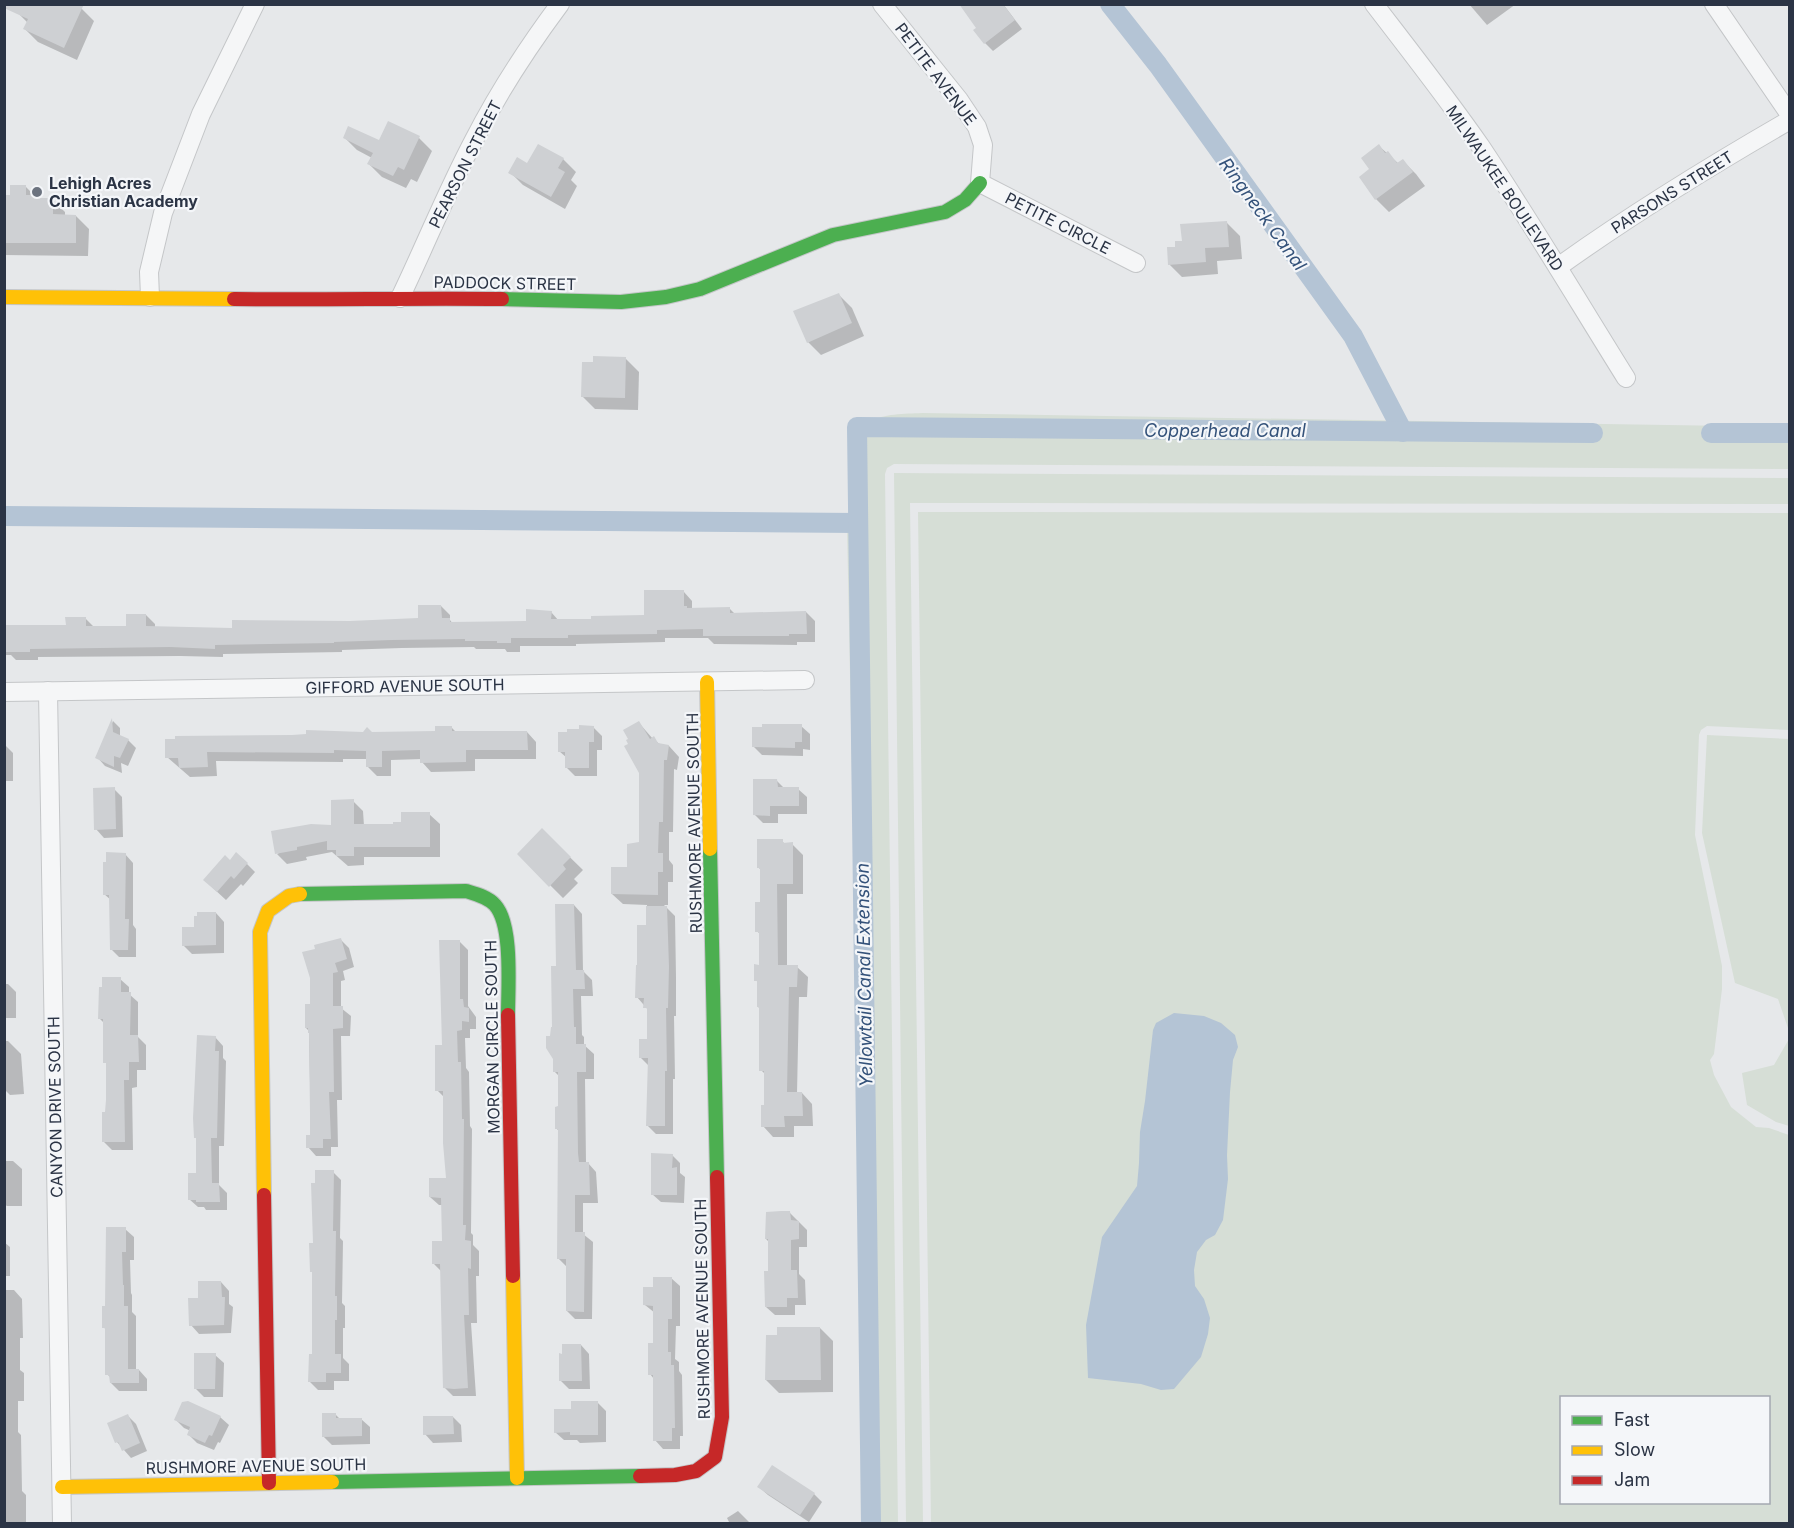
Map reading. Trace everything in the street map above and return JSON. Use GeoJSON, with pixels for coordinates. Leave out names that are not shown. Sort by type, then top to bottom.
{"type":"FeatureCollection","features":[{"type":"Feature","properties":{"kind":"street"},"geometry":{"type":"LineString","coordinates":[[150,297],[149,272],[163,213],[201,114],[255,4]]}},
{"type":"Feature","properties":{"kind":"street","name":"PEARSON STREET"},"geometry":{"type":"LineString","coordinates":[[400,298],[488,113],[527,50],[560,4]]}},
{"type":"Feature","properties":{"kind":"street","name":"PETITE AVENUE"},"geometry":{"type":"LineString","coordinates":[[882,4],[959,100],[977,127],[983,145],[980,183]]}},
{"type":"Feature","properties":{"kind":"street","name":"MILWAUKEE BOULEVARD"},"geometry":{"type":"LineString","coordinates":[[1374,4],[1479,145],[1626,378]]}},
{"type":"Feature","properties":{"kind":"street"},"geometry":{"type":"LineString","coordinates":[[1714,4],[1790,115]]}},
{"type":"Feature","properties":{"kind":"street","name":"PARSONS STREET"},"geometry":{"type":"LineString","coordinates":[[1558,267],[1599,237],[1790,120]]}},
{"type":"Feature","properties":{"kind":"street","name":"PADDOCK STREET"},"geometry":{"type":"LineString","coordinates":[[4,297],[347,300],[400,298],[621,302],[666,297],[722,281],[833,235],[945,212],[965,200],[980,183]]}},
{"type":"Feature","properties":{"kind":"street","name":"PETITE CIRCLE"},"geometry":{"type":"LineString","coordinates":[[980,183],[1136,263]]}},
{"type":"Feature","properties":{"kind":"street","name":"GIFFORD AVENUE SOUTH"},"geometry":{"type":"LineString","coordinates":[[4,692],[805,680]]}},
{"type":"Feature","properties":{"kind":"street","name":"RUSHMORE AVENUE SOUTH"},"geometry":{"type":"LineString","coordinates":[[62,1487],[675,1475],[696,1471],[715,1457],[722,1417],[707,682]]}},
{"type":"Feature","properties":{"kind":"street","name":"CANYON DRIVE SOUTH"},"geometry":{"type":"LineString","coordinates":[[48,691],[62,1524]]}},
{"type":"Feature","properties":{"kind":"street","name":"MORGAN CIRCLE SOUTH"},"geometry":{"type":"LineString","coordinates":[[269,1482],[260,932],[268,911],[289,896],[309,893],[466,891],[487,897],[501,912],[507,934],[516,1478]]}},
{"type":"Feature","properties":{"kind":"shaded area"},"geometry":{"type":"Polygon","coordinates":[[[922,413],[1789,427],[1789,469],[894,464],[887,468],[885,474],[898,1523],[867,1523],[847,525],[853,443],[860,432],[868,423],[880,417],[922,413]]]}},
{"type":"Feature","properties":{"kind":"shaded area"},"geometry":{"type":"Polygon","coordinates":[[[894,473],[1790,478],[1789,504],[910,503],[923,1524],[906,1523],[894,473]]]}},
{"type":"Feature","properties":{"kind":"shaded area"},"geometry":{"type":"Polygon","coordinates":[[[918,512],[1789,513],[1789,730],[1707,726],[1701,730],[1695,835],[1722,966],[1722,989],[1714,1054],[1710,1060],[1714,1075],[1731,1107],[1756,1127],[1769,1128],[1789,1135],[1789,1523],[931,1523],[918,512]]]}},
{"type":"Feature","properties":{"kind":"shaded area"},"geometry":{"type":"Polygon","coordinates":[[[1707,735],[1789,739],[1789,1031],[1778,999],[1735,983],[1702,833],[1707,735]]]}},
{"type":"Feature","properties":{"kind":"shaded area"},"geometry":{"type":"Polygon","coordinates":[[[1789,1039],[1789,1126],[1776,1122],[1747,1105],[1742,1073],[1774,1065],[1789,1039]]]}},
{"type":"Feature","properties":{"kind":"water"},"geometry":{"type":"Polygon","coordinates":[[[1174,1013],[1204,1016],[1221,1023],[1235,1035],[1238,1047],[1233,1060],[1230,1092],[1228,1179],[1223,1220],[1215,1235],[1206,1240],[1197,1252],[1194,1270],[1195,1286],[1204,1299],[1210,1318],[1208,1334],[1201,1357],[1174,1389],[1161,1390],[1141,1384],[1088,1378],[1086,1325],[1102,1237],[1137,1186],[1140,1132],[1153,1030],[1156,1023],[1174,1013]]]}},
{"type":"Feature","properties":{"kind":"building"},"geometry":{"type":"Polygon","coordinates":[[[4,4],[84,4],[64,48],[23,29],[28,19],[4,8],[4,4]]]}},
{"type":"Feature","properties":{"kind":"building"},"geometry":{"type":"Polygon","coordinates":[[[959,4],[1003,4],[1015,20],[984,44],[973,30],[976,28],[959,4]]]}},
{"type":"Feature","properties":{"kind":"building"},"geometry":{"type":"Polygon","coordinates":[[[388,121],[420,136],[404,170],[398,167],[393,176],[367,164],[373,153],[343,138],[348,126],[379,140],[388,121]]]}},
{"type":"Feature","properties":{"kind":"building"},"geometry":{"type":"Polygon","coordinates":[[[538,144],[564,158],[558,168],[565,172],[551,197],[508,173],[517,157],[527,163],[538,144]]]}},
{"type":"Feature","properties":{"kind":"building"},"geometry":{"type":"Polygon","coordinates":[[[1379,144],[1385,153],[1388,151],[1397,163],[1403,159],[1413,172],[1375,200],[1359,177],[1369,169],[1361,158],[1379,144]]]}},
{"type":"Feature","properties":{"kind":"building"},"geometry":{"type":"Polygon","coordinates":[[[10,185],[26,185],[26,195],[33,195],[33,198],[53,198],[53,214],[76,215],[76,243],[4,243],[4,195],[10,195],[10,185]]]}},
{"type":"Feature","properties":{"kind":"building"},"geometry":{"type":"Polygon","coordinates":[[[1227,221],[1229,247],[1205,248],[1206,262],[1168,265],[1167,247],[1175,247],[1175,241],[1182,241],[1180,224],[1227,221]]]}},
{"type":"Feature","properties":{"kind":"building"},"geometry":{"type":"Polygon","coordinates":[[[839,293],[852,323],[807,343],[793,311],[839,293]]]}},
{"type":"Feature","properties":{"kind":"building"},"geometry":{"type":"Polygon","coordinates":[[[593,356],[626,357],[625,398],[581,397],[582,362],[593,362],[593,356]]]}},
{"type":"Feature","properties":{"kind":"building"},"geometry":{"type":"Polygon","coordinates":[[[644,590],[684,590],[684,606],[687,608],[730,607],[730,613],[806,611],[807,634],[703,636],[703,629],[657,630],[657,634],[511,638],[511,643],[465,641],[465,639],[392,640],[215,645],[215,649],[170,647],[30,649],[30,652],[6,652],[4,647],[4,625],[66,625],[65,617],[86,617],[86,626],[126,626],[126,614],[146,614],[146,626],[232,628],[232,620],[350,621],[418,618],[418,605],[441,605],[442,618],[450,618],[450,622],[526,621],[526,609],[552,611],[551,619],[644,615],[644,590]]]}},
{"type":"Feature","properties":{"kind":"building"},"geometry":{"type":"Polygon","coordinates":[[[112,718],[113,732],[129,739],[120,758],[114,756],[114,767],[95,758],[112,718]]]}},
{"type":"Feature","properties":{"kind":"building"},"geometry":{"type":"Polygon","coordinates":[[[639,721],[650,739],[654,736],[658,743],[669,745],[667,760],[664,760],[663,822],[659,822],[658,853],[663,853],[663,872],[658,872],[658,895],[611,894],[611,867],[627,867],[627,844],[639,842],[639,773],[624,746],[628,744],[626,740],[628,739],[623,730],[639,721]]]}},
{"type":"Feature","properties":{"kind":"building"},"geometry":{"type":"Polygon","coordinates":[[[762,724],[802,724],[802,742],[795,742],[795,748],[752,747],[752,727],[762,727],[762,724]]]}},
{"type":"Feature","properties":{"kind":"building"},"geometry":{"type":"Polygon","coordinates":[[[579,725],[594,726],[594,742],[589,742],[589,768],[565,768],[565,752],[558,752],[558,732],[579,729],[579,725]]]}},
{"type":"Feature","properties":{"kind":"building"},"geometry":{"type":"Polygon","coordinates":[[[435,726],[452,726],[452,731],[527,731],[528,750],[466,750],[466,762],[420,763],[420,750],[382,751],[382,767],[366,767],[366,751],[207,752],[208,767],[179,768],[178,758],[165,758],[165,739],[175,739],[175,736],[292,735],[306,734],[306,730],[363,732],[367,727],[372,732],[435,731],[435,726]]]}},
{"type":"Feature","properties":{"kind":"building"},"geometry":{"type":"Polygon","coordinates":[[[753,779],[777,779],[778,787],[799,787],[799,806],[770,806],[770,816],[753,815],[753,779]]]}},
{"type":"Feature","properties":{"kind":"building"},"geometry":{"type":"Polygon","coordinates":[[[115,787],[116,829],[94,830],[93,788],[115,787]]]}},
{"type":"Feature","properties":{"kind":"building"},"geometry":{"type":"Polygon","coordinates":[[[354,799],[354,824],[393,824],[393,822],[401,822],[401,812],[430,812],[430,847],[354,847],[354,856],[336,856],[336,850],[327,850],[327,841],[275,854],[271,831],[311,824],[331,825],[331,800],[354,799]]]}},
{"type":"Feature","properties":{"kind":"building"},"geometry":{"type":"Polygon","coordinates":[[[542,828],[571,857],[563,865],[566,869],[549,887],[517,854],[542,828]]]}},
{"type":"Feature","properties":{"kind":"building"},"geometry":{"type":"Polygon","coordinates":[[[757,839],[783,839],[783,843],[793,842],[793,884],[777,884],[778,965],[798,965],[797,987],[789,987],[787,1092],[802,1092],[803,1116],[784,1116],[785,1127],[761,1127],[761,1105],[764,1105],[764,1071],[759,1071],[759,1007],[757,1007],[757,981],[754,981],[754,964],[759,965],[759,932],[755,932],[755,902],[760,902],[757,839]]]}},
{"type":"Feature","properties":{"kind":"building"},"geometry":{"type":"Polygon","coordinates":[[[106,852],[126,853],[125,919],[129,919],[128,950],[110,950],[109,895],[103,895],[103,862],[106,862],[106,852]]]}},
{"type":"Feature","properties":{"kind":"building"},"geometry":{"type":"Polygon","coordinates":[[[236,852],[248,863],[234,879],[231,876],[217,892],[203,880],[225,855],[230,860],[236,852]]]}},
{"type":"Feature","properties":{"kind":"building"},"geometry":{"type":"Polygon","coordinates":[[[555,904],[574,904],[576,970],[584,970],[585,989],[573,989],[576,1044],[586,1044],[586,1072],[577,1072],[578,1153],[579,1162],[589,1162],[590,1195],[575,1195],[575,1232],[585,1232],[584,1312],[566,1311],[566,1259],[557,1259],[558,1129],[555,1129],[555,1107],[558,1106],[558,1072],[553,1072],[553,1059],[546,1048],[546,1036],[550,1036],[552,1027],[551,966],[556,966],[555,904]]]}},
{"type":"Feature","properties":{"kind":"building"},"geometry":{"type":"Polygon","coordinates":[[[646,906],[667,906],[669,967],[668,1008],[666,1008],[665,1126],[646,1126],[648,1058],[639,1058],[639,1039],[647,1039],[647,1008],[643,1008],[644,998],[635,998],[637,925],[646,925],[646,906]]]}},
{"type":"Feature","properties":{"kind":"building"},"geometry":{"type":"Polygon","coordinates":[[[197,912],[216,912],[216,945],[182,946],[182,927],[194,927],[194,916],[197,916],[197,912]]]}},
{"type":"Feature","properties":{"kind":"building"},"geometry":{"type":"Polygon","coordinates":[[[341,938],[347,959],[335,963],[338,972],[333,973],[333,1006],[343,1006],[343,1028],[333,1029],[334,1092],[329,1092],[331,1139],[323,1139],[323,1148],[306,1148],[306,1135],[310,1135],[310,1114],[309,1033],[308,1028],[305,1028],[305,1004],[310,1004],[310,978],[302,952],[315,949],[314,945],[341,938]]]}},
{"type":"Feature","properties":{"kind":"building"},"geometry":{"type":"Polygon","coordinates":[[[439,940],[460,940],[460,999],[463,999],[464,1007],[469,1008],[469,1022],[462,1021],[462,1030],[457,1031],[458,1062],[461,1062],[462,1119],[464,1119],[463,1225],[466,1225],[465,1240],[471,1241],[471,1269],[468,1268],[469,1315],[464,1315],[468,1388],[454,1389],[443,1388],[440,1264],[432,1264],[432,1241],[442,1241],[441,1198],[429,1197],[429,1178],[446,1178],[443,1091],[435,1091],[435,1045],[442,1045],[439,940]]]}},
{"type":"Feature","properties":{"kind":"building"},"geometry":{"type":"Polygon","coordinates":[[[102,977],[121,977],[121,992],[131,992],[130,1035],[138,1035],[139,1062],[129,1062],[129,1080],[124,1080],[125,1142],[102,1142],[102,1112],[105,1112],[106,1100],[106,1063],[103,1063],[103,1019],[98,1019],[99,987],[102,987],[102,977]]]}},
{"type":"Feature","properties":{"kind":"building"},"geometry":{"type":"Polygon","coordinates":[[[197,1035],[216,1036],[215,1051],[219,1051],[217,1138],[211,1138],[212,1183],[219,1183],[220,1202],[188,1200],[188,1173],[196,1173],[196,1138],[194,1138],[193,1118],[197,1035]]]}},
{"type":"Feature","properties":{"kind":"building"},"geometry":{"type":"Polygon","coordinates":[[[651,1153],[673,1154],[672,1168],[677,1167],[677,1195],[651,1195],[651,1153]]]}},
{"type":"Feature","properties":{"kind":"building"},"geometry":{"type":"Polygon","coordinates":[[[315,1170],[334,1170],[333,1231],[336,1231],[335,1296],[337,1296],[335,1354],[341,1354],[341,1373],[326,1373],[326,1382],[308,1382],[309,1354],[312,1354],[312,1272],[310,1272],[309,1243],[313,1243],[311,1183],[315,1183],[315,1170]]]}},
{"type":"Feature","properties":{"kind":"building"},"geometry":{"type":"Polygon","coordinates":[[[790,1211],[791,1220],[799,1221],[799,1239],[791,1240],[791,1270],[797,1270],[798,1298],[787,1298],[787,1307],[765,1307],[764,1271],[768,1271],[768,1239],[765,1239],[766,1212],[790,1211]]]}},
{"type":"Feature","properties":{"kind":"building"},"geometry":{"type":"Polygon","coordinates":[[[106,1227],[126,1227],[126,1252],[122,1252],[124,1306],[128,1306],[128,1369],[139,1369],[139,1383],[110,1383],[109,1375],[105,1375],[105,1328],[102,1328],[102,1306],[105,1306],[106,1227]]]}},
{"type":"Feature","properties":{"kind":"building"},"geometry":{"type":"Polygon","coordinates":[[[653,1277],[672,1277],[672,1319],[668,1319],[668,1352],[671,1352],[671,1365],[674,1365],[675,1428],[672,1428],[672,1441],[653,1441],[653,1375],[648,1375],[648,1343],[653,1343],[653,1306],[643,1305],[643,1287],[653,1287],[653,1277]]]}},
{"type":"Feature","properties":{"kind":"building"},"geometry":{"type":"Polygon","coordinates":[[[198,1281],[221,1281],[222,1297],[225,1297],[224,1325],[189,1326],[188,1298],[198,1298],[198,1281]]]}},
{"type":"Feature","properties":{"kind":"building"},"geometry":{"type":"Polygon","coordinates":[[[777,1327],[820,1327],[821,1380],[765,1380],[766,1335],[777,1335],[777,1327]]]}},
{"type":"Feature","properties":{"kind":"building"},"geometry":{"type":"Polygon","coordinates":[[[562,1344],[581,1344],[582,1381],[559,1381],[559,1353],[562,1354],[562,1344]]]}},
{"type":"Feature","properties":{"kind":"building"},"geometry":{"type":"Polygon","coordinates":[[[194,1353],[216,1353],[215,1389],[194,1389],[194,1353]]]}},
{"type":"Feature","properties":{"kind":"building"},"geometry":{"type":"Polygon","coordinates":[[[188,1401],[221,1416],[212,1436],[209,1435],[205,1443],[187,1435],[190,1427],[174,1420],[182,1402],[188,1401]]]}},
{"type":"Feature","properties":{"kind":"building"},"geometry":{"type":"Polygon","coordinates":[[[571,1401],[598,1401],[598,1435],[554,1433],[554,1409],[571,1409],[571,1401]]]}},
{"type":"Feature","properties":{"kind":"building"},"geometry":{"type":"Polygon","coordinates":[[[322,1413],[336,1413],[336,1418],[362,1418],[362,1436],[322,1437],[322,1413]]]}},
{"type":"Feature","properties":{"kind":"building"},"geometry":{"type":"Polygon","coordinates":[[[128,1414],[140,1443],[122,1451],[118,1442],[115,1443],[107,1423],[128,1414]]]}},
{"type":"Feature","properties":{"kind":"building"},"geometry":{"type":"Polygon","coordinates":[[[423,1416],[453,1416],[454,1434],[423,1435],[423,1416]]]}},
{"type":"Feature","properties":{"kind":"building"},"geometry":{"type":"Polygon","coordinates":[[[772,1465],[815,1493],[800,1515],[757,1487],[772,1465]]]}},
{"type":"Feature","properties":{"kind":"waterway","name":"Ringneck Canal"},"geometry":{"type":"LineString","coordinates":[[1110,4],[1158,65],[1353,336],[1403,432]]}},
{"type":"Feature","properties":{"kind":"waterway","name":"Yellowtail Canal Extension"},"geometry":{"type":"LineString","coordinates":[[871,1524],[857,427],[1593,433]]}},
{"type":"Feature","properties":{"kind":"waterway","name":"Copperhead Canal"},"geometry":{"type":"LineString","coordinates":[[1711,433],[1790,433]]}},
{"type":"Feature","properties":{"kind":"waterway"},"geometry":{"type":"LineString","coordinates":[[4,516],[858,523]]}},
{"type":"Feature","properties":{"kind":"traffic: fast"},"geometry":{"type":"LineString","coordinates":[[502,299],[621,302],[666,297],[700,289],[833,235],[945,212],[965,200],[980,183]]}},
{"type":"Feature","properties":{"kind":"traffic: fast"},"geometry":{"type":"LineString","coordinates":[[710,849],[717,1177]]}},
{"type":"Feature","properties":{"kind":"traffic: fast"},"geometry":{"type":"LineString","coordinates":[[300,894],[466,891],[489,900],[501,914],[505,927],[509,973],[508,1015]]}},
{"type":"Feature","properties":{"kind":"traffic: fast"},"geometry":{"type":"LineString","coordinates":[[332,1482],[640,1476]]}},
{"type":"Feature","properties":{"kind":"traffic: slow"},"geometry":{"type":"LineString","coordinates":[[4,297],[234,299]]}},
{"type":"Feature","properties":{"kind":"traffic: slow"},"geometry":{"type":"LineString","coordinates":[[707,682],[710,849]]}},
{"type":"Feature","properties":{"kind":"traffic: slow"},"geometry":{"type":"LineString","coordinates":[[264,1195],[260,932],[268,911],[289,896],[300,894]]}},
{"type":"Feature","properties":{"kind":"traffic: slow"},"geometry":{"type":"LineString","coordinates":[[513,1276],[517,1478]]}},
{"type":"Feature","properties":{"kind":"traffic: slow"},"geometry":{"type":"LineString","coordinates":[[62,1487],[332,1482]]}},
{"type":"Feature","properties":{"kind":"traffic: jam"},"geometry":{"type":"LineString","coordinates":[[234,299],[502,299]]}},
{"type":"Feature","properties":{"kind":"traffic: jam"},"geometry":{"type":"LineString","coordinates":[[508,1015],[513,1276]]}},
{"type":"Feature","properties":{"kind":"traffic: jam"},"geometry":{"type":"LineString","coordinates":[[640,1476],[675,1475],[696,1471],[715,1457],[722,1417],[717,1177]]}},
{"type":"Feature","properties":{"kind":"traffic: jam"},"geometry":{"type":"LineString","coordinates":[[264,1195],[269,1483]]}},
{"type":"Feature","properties":{"kind":"place","name":"Lehigh Acres Christian Academy"},"geometry":{"type":"Point","coordinates":[37,192]}}]}
